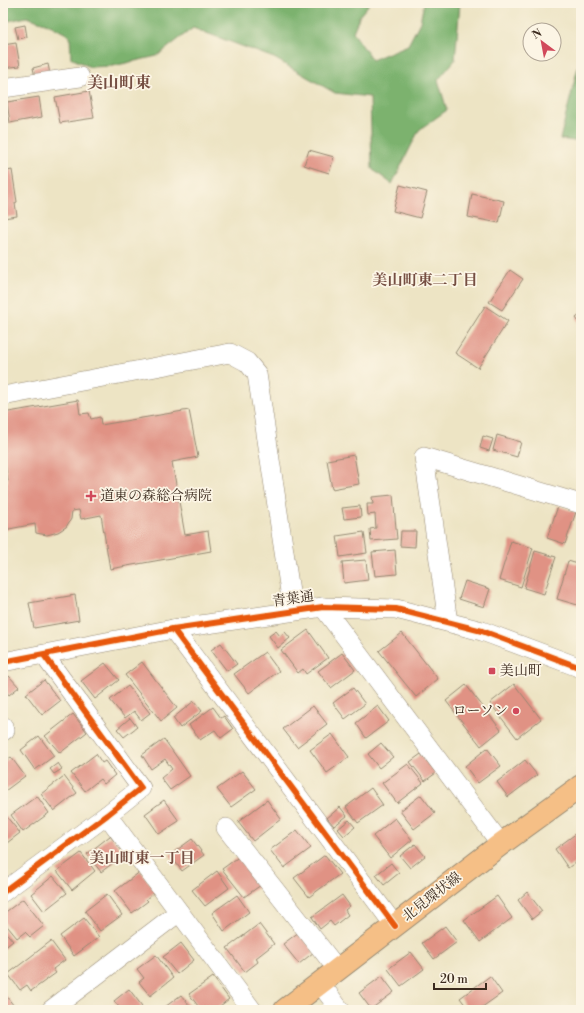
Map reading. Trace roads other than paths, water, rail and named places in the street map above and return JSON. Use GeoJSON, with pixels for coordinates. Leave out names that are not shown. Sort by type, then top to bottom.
{"type":"FeatureCollection","features":[{"type":"Feature","properties":{"kind":"main road","name":"北見環状線"},"geometry":{"type":"LineString","coordinates":[[285,1010],[501,844],[581,786]]}},
{"type":"Feature","properties":{"kind":"street"},"geometry":{"type":"LineString","coordinates":[[3,88],[80,77]]}},
{"type":"Feature","properties":{"kind":"street"},"geometry":{"type":"LineString","coordinates":[[3,396],[230,354],[247,362],[257,374],[293,611]]}},
{"type":"Feature","properties":{"kind":"street"},"geometry":{"type":"LineString","coordinates":[[448,622],[424,457],[581,504]]}},
{"type":"Feature","properties":{"kind":"street"},"geometry":{"type":"LineString","coordinates":[[323,607],[501,844]]}},
{"type":"Feature","properties":{"kind":"street","name":"青葉通"},"geometry":{"type":"LineString","coordinates":[[3,662],[173,629],[323,607],[396,609],[482,631],[581,668]]}},
{"type":"Feature","properties":{"kind":"street"},"geometry":{"type":"LineString","coordinates":[[173,629],[396,926]]}},
{"type":"Feature","properties":{"kind":"street"},"geometry":{"type":"LineString","coordinates":[[3,892],[108,815],[141,788],[44,655]]}},
{"type":"Feature","properties":{"kind":"street"},"geometry":{"type":"LineString","coordinates":[[3,726],[5,730],[3,731]]}},
{"type":"Feature","properties":{"kind":"street"},"geometry":{"type":"LineString","coordinates":[[108,815],[252,1010]]}},
{"type":"Feature","properties":{"kind":"street"},"geometry":{"type":"LineString","coordinates":[[226,828],[338,970]]}},
{"type":"Feature","properties":{"kind":"street"},"geometry":{"type":"LineString","coordinates":[[51,1010],[179,912]]}},
{"type":"Feature","properties":{"kind":"street"},"geometry":{"type":"LineString","coordinates":[[320,983],[340,1010]]}},
{"type":"Feature","properties":{"kind":"place","name":"道東の森総合病院"},"geometry":{"type":"Point","coordinates":[91,496]}},
{"type":"Feature","properties":{"kind":"place","name":"美山町"},"geometry":{"type":"Point","coordinates":[492,671]}},
{"type":"Feature","properties":{"kind":"place","name":"ローソン"},"geometry":{"type":"Point","coordinates":[516,711]}},
{"type":"Feature","properties":{"kind":"district","name":"美山町東"},"geometry":{"type":"Point","coordinates":[119,83]}},
{"type":"Feature","properties":{"kind":"district","name":"美山町東二丁目"},"geometry":{"type":"Point","coordinates":[425,280]}},
{"type":"Feature","properties":{"kind":"district","name":"美山町東一丁目"},"geometry":{"type":"Point","coordinates":[142,858]}}]}
